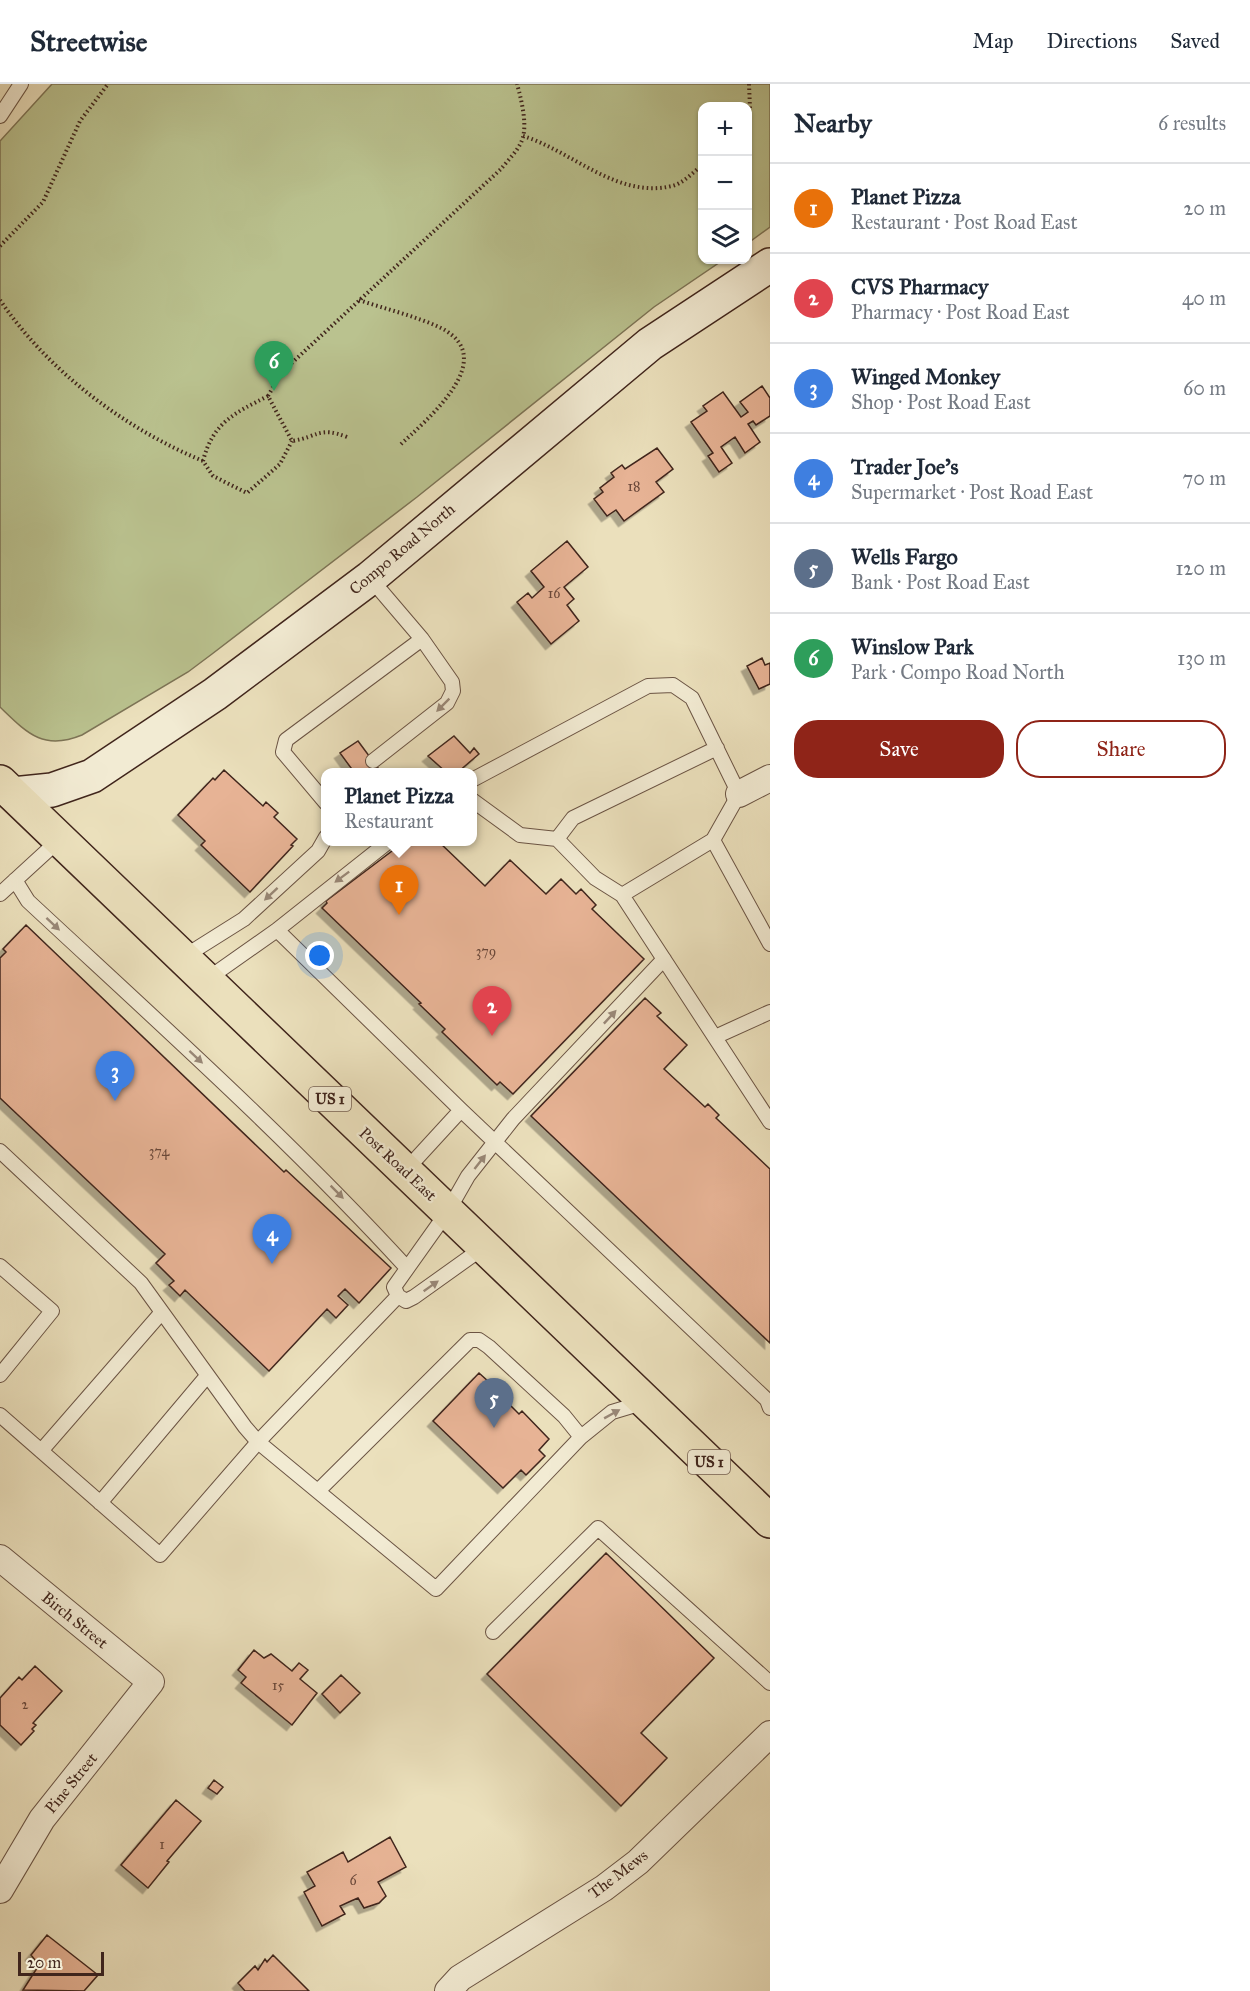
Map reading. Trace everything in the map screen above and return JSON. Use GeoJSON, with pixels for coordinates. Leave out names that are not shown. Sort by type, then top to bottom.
{"type":"FeatureCollection","features":[{"type":"Feature","properties":{"kind":"main road","name":"Compo Road North"},"geometry":{"type":"LineString","coordinates":[[3,794],[52,790],[92,776],[215,694],[370,578],[624,364],[704,306],[770,265]]}},
{"type":"Feature","properties":{"kind":"main road","name":"Post Road East"},"geometry":{"type":"LineString","coordinates":[[3,794],[59,840],[770,1521]]}},
{"type":"Feature","properties":{"kind":"street"},"geometry":{"type":"LineString","coordinates":[[739,794],[770,778]]}},
{"type":"Feature","properties":{"kind":"street","name":"Birch Street"},"geometry":{"type":"LineString","coordinates":[[0,1558],[151,1682]]}},
{"type":"Feature","properties":{"kind":"street","name":"Pine Street"},"geometry":{"type":"LineString","coordinates":[[0,1890],[42,1819],[151,1682]]}},
{"type":"Feature","properties":{"kind":"street","name":"The Mews"},"geometry":{"type":"LineString","coordinates":[[448,1991],[460,1978],[604,1888],[638,1862],[770,1734]]}},
{"type":"Feature","properties":{"kind":"lane"},"geometry":{"type":"LineString","coordinates":[[0,116],[21,84]]}},
{"type":"Feature","properties":{"kind":"lane"},"geometry":{"type":"LineString","coordinates":[[370,578],[422,639],[452,682],[453,691],[447,703],[373,761]]}},
{"type":"Feature","properties":{"kind":"lane"},"geometry":{"type":"LineString","coordinates":[[321,797],[283,752],[286,740],[422,639]]}},
{"type":"Feature","properties":{"kind":"lane"},"geometry":{"type":"LineString","coordinates":[[477,777],[648,686],[673,685],[692,698],[739,794],[713,840],[622,895]]}},
{"type":"Feature","properties":{"kind":"lane"},"geometry":{"type":"LineString","coordinates":[[557,839],[573,818],[717,748]]}},
{"type":"Feature","properties":{"kind":"lane"},"geometry":{"type":"LineString","coordinates":[[477,804],[520,836],[557,839],[595,878],[622,895],[770,1122]]}},
{"type":"Feature","properties":{"kind":"lane"},"geometry":{"type":"LineString","coordinates":[[0,894],[59,840]]}},
{"type":"Feature","properties":{"kind":"lane"},"geometry":{"type":"LineString","coordinates":[[713,840],[770,944]]}},
{"type":"Feature","properties":{"kind":"lane"},"geometry":{"type":"LineString","coordinates":[[182,958],[244,919],[321,845]]}},
{"type":"Feature","properties":{"kind":"lane"},"geometry":{"type":"LineString","coordinates":[[205,980],[276,930],[383,846]]}},
{"type":"Feature","properties":{"kind":"lane"},"geometry":{"type":"LineString","coordinates":[[15,880],[28,901],[282,1138],[348,1203],[407,1268]]}},
{"type":"Feature","properties":{"kind":"lane"},"geometry":{"type":"LineString","coordinates":[[276,930],[461,1110],[767,1400],[770,1408]]}},
{"type":"Feature","properties":{"kind":"lane"},"geometry":{"type":"LineString","coordinates":[[485,1247],[414,1297],[406,1301],[398,1296],[394,1287],[448,1211],[468,1176],[513,1119],[664,959]]}},
{"type":"Feature","properties":{"kind":"lane"},"geometry":{"type":"LineString","coordinates":[[715,1037],[770,1012]]}},
{"type":"Feature","properties":{"kind":"lane"},"geometry":{"type":"LineString","coordinates":[[405,1171],[461,1110]]}},
{"type":"Feature","properties":{"kind":"lane"},"geometry":{"type":"LineString","coordinates":[[2,1156],[141,1283],[207,1376],[258,1442],[436,1589],[581,1437],[612,1412],[634,1403],[648,1402]]}},
{"type":"Feature","properties":{"kind":"lane"},"geometry":{"type":"LineString","coordinates":[[0,1266],[52,1311],[0,1375]]}},
{"type":"Feature","properties":{"kind":"lane"},"geometry":{"type":"LineString","coordinates":[[0,1415],[160,1555],[258,1442],[398,1296]]}},
{"type":"Feature","properties":{"kind":"lane"},"geometry":{"type":"LineString","coordinates":[[41,1451],[162,1312]]}},
{"type":"Feature","properties":{"kind":"lane"},"geometry":{"type":"LineString","coordinates":[[318,1491],[470,1340],[479,1340],[489,1347],[564,1416],[581,1437]]}},
{"type":"Feature","properties":{"kind":"lane"},"geometry":{"type":"LineString","coordinates":[[100,1503],[207,1376]]}},
{"type":"Feature","properties":{"kind":"lane"},"geometry":{"type":"LineString","coordinates":[[493,1632],[598,1528],[602,1529],[770,1683]]}},
{"type":"Feature","properties":{"kind":"path"},"geometry":{"type":"LineString","coordinates":[[0,246],[43,202],[80,121],[108,84]]}},
{"type":"Feature","properties":{"kind":"path"},"geometry":{"type":"LineString","coordinates":[[202,460],[217,428],[229,416],[268,396],[281,373],[501,169],[523,136],[521,98],[517,84]]}},
{"type":"Feature","properties":{"kind":"path"},"geometry":{"type":"LineString","coordinates":[[749,84],[750,102]]}},
{"type":"Feature","properties":{"kind":"path"},"geometry":{"type":"LineString","coordinates":[[523,136],[543,143],[607,178],[639,188],[673,186],[698,168]]}},
{"type":"Feature","properties":{"kind":"path"},"geometry":{"type":"LineString","coordinates":[[0,300],[12,318],[79,387],[162,444],[202,460],[213,476],[247,493],[280,464],[292,441]]}},
{"type":"Feature","properties":{"kind":"path"},"geometry":{"type":"LineString","coordinates":[[359,300],[441,328],[454,336],[464,350],[464,364],[457,384],[448,398],[399,446]]}},
{"type":"Feature","properties":{"kind":"path"},"geometry":{"type":"LineString","coordinates":[[268,396],[292,441]]}},
{"type":"Feature","properties":{"kind":"path"},"geometry":{"type":"LineString","coordinates":[[292,441],[305,439],[320,431],[333,431],[347,437]]}},
{"type":"Feature","properties":{"kind":"green space"},"geometry":{"type":"Polygon","coordinates":[[[52,84],[770,84],[770,227],[752,240],[752,102],[698,102],[698,264],[717,264],[654,307],[417,497],[188,672],[82,735],[57,741],[46,740],[28,732],[0,707],[0,141],[52,84]]]}},
{"type":"Feature","properties":{"kind":"building"},"geometry":{"type":"Polygon","coordinates":[[[762,386],[770,398],[770,416],[756,425],[753,421],[748,424],[760,442],[745,453],[735,437],[721,447],[732,463],[719,472],[708,456],[713,453],[691,422],[707,411],[703,406],[723,392],[741,417],[748,412],[740,402],[762,386]]]}},
{"type":"Feature","properties":{"kind":"building"},"geometry":{"type":"Polygon","coordinates":[[[657,448],[673,469],[656,482],[664,492],[624,521],[616,510],[607,516],[594,499],[603,492],[600,488],[614,477],[611,473],[622,465],[625,469],[657,448]]]}},
{"type":"Feature","properties":{"kind":"building"},"geometry":{"type":"Polygon","coordinates":[[[567,541],[588,567],[564,587],[574,599],[567,605],[579,621],[551,644],[517,602],[528,593],[532,598],[544,587],[531,571],[567,541]]]}},
{"type":"Feature","properties":{"kind":"building"},"geometry":{"type":"Polygon","coordinates":[[[762,658],[765,665],[770,663],[770,684],[759,689],[747,666],[762,658]]]}},
{"type":"Feature","properties":{"kind":"building"},"geometry":{"type":"Polygon","coordinates":[[[454,736],[470,753],[474,748],[479,754],[463,768],[442,768],[428,756],[454,736]]]}},
{"type":"Feature","properties":{"kind":"building"},"geometry":{"type":"Polygon","coordinates":[[[358,741],[378,768],[351,768],[340,753],[358,741]]]}},
{"type":"Feature","properties":{"kind":"building"},"geometry":{"type":"Polygon","coordinates":[[[224,770],[263,806],[266,802],[278,813],[274,817],[297,839],[250,892],[201,845],[205,841],[178,815],[213,778],[215,780],[224,770]]]}},
{"type":"Feature","properties":{"kind":"building"},"geometry":{"type":"Polygon","coordinates":[[[399,846],[443,846],[485,886],[510,860],[546,894],[561,879],[576,894],[581,889],[596,905],[592,909],[644,959],[513,1094],[500,1082],[497,1085],[442,1032],[445,1029],[419,1004],[421,1003],[322,908],[327,903],[326,901],[399,846]]]}},
{"type":"Feature","properties":{"kind":"building"},"geometry":{"type":"Polygon","coordinates":[[[26,925],[284,1172],[286,1170],[391,1268],[359,1303],[345,1289],[338,1296],[348,1305],[336,1318],[327,1309],[269,1371],[185,1290],[180,1296],[169,1285],[174,1281],[156,1263],[165,1254],[0,1098],[0,958],[6,952],[3,949],[26,925]]]}},
{"type":"Feature","properties":{"kind":"building"},"geometry":{"type":"Polygon","coordinates":[[[645,998],[661,1013],[657,1016],[687,1045],[664,1069],[705,1107],[708,1104],[719,1115],[716,1118],[770,1169],[770,1343],[531,1116],[645,998]]]}},
{"type":"Feature","properties":{"kind":"building"},"geometry":{"type":"Polygon","coordinates":[[[479,1373],[509,1400],[507,1402],[519,1414],[522,1411],[549,1439],[539,1450],[545,1456],[526,1475],[521,1470],[503,1488],[433,1421],[479,1373]]]}},
{"type":"Feature","properties":{"kind":"building"},"geometry":{"type":"Polygon","coordinates":[[[606,1553],[714,1658],[641,1733],[667,1758],[621,1806],[487,1674],[606,1553]]]}},
{"type":"Feature","properties":{"kind":"building"},"geometry":{"type":"Polygon","coordinates":[[[254,1650],[264,1658],[271,1654],[292,1671],[299,1663],[308,1670],[300,1679],[317,1693],[292,1725],[241,1683],[246,1677],[238,1670],[254,1650]]]}},
{"type":"Feature","properties":{"kind":"building"},"geometry":{"type":"Polygon","coordinates":[[[35,1666],[62,1691],[33,1723],[36,1725],[32,1729],[34,1731],[21,1745],[0,1725],[0,1698],[19,1677],[22,1680],[35,1666]]]}},
{"type":"Feature","properties":{"kind":"building"},"geometry":{"type":"Polygon","coordinates":[[[341,1675],[360,1693],[340,1713],[322,1694],[341,1675]]]}},
{"type":"Feature","properties":{"kind":"building"},"geometry":{"type":"Polygon","coordinates":[[[214,1780],[223,1787],[217,1794],[208,1788],[214,1780]]]}},
{"type":"Feature","properties":{"kind":"building"},"geometry":{"type":"Polygon","coordinates":[[[176,1800],[201,1821],[167,1861],[169,1862],[148,1888],[121,1865],[176,1800]]]}},
{"type":"Feature","properties":{"kind":"building"},"geometry":{"type":"Polygon","coordinates":[[[390,1837],[406,1867],[378,1882],[386,1896],[379,1903],[364,1908],[358,1898],[340,1906],[345,1914],[322,1926],[304,1892],[315,1886],[307,1872],[343,1852],[348,1862],[390,1837]]]}},
{"type":"Feature","properties":{"kind":"building"},"geometry":{"type":"Polygon","coordinates":[[[47,1935],[98,1975],[84,1991],[23,1990],[39,1965],[31,1955],[47,1935]]]}},
{"type":"Feature","properties":{"kind":"building"},"geometry":{"type":"Polygon","coordinates":[[[273,1955],[309,1991],[245,1991],[238,1983],[255,1966],[258,1970],[265,1959],[267,1962],[273,1955]]]}},
{"type":"Feature","properties":{"kind":"place","name":"Winslow Park"},"geometry":{"type":"Point","coordinates":[274,391]}},
{"type":"Feature","properties":{"kind":"place","name":"Planet Pizza"},"geometry":{"type":"Point","coordinates":[399,915]}},
{"type":"Feature","properties":{"kind":"place","name":"CVS Pharmacy"},"geometry":{"type":"Point","coordinates":[492,1036]}},
{"type":"Feature","properties":{"kind":"place","name":"Winged Monkey"},"geometry":{"type":"Point","coordinates":[115,1101]}},
{"type":"Feature","properties":{"kind":"place","name":"Trader Joe's"},"geometry":{"type":"Point","coordinates":[272,1264]}},
{"type":"Feature","properties":{"kind":"place","name":"Wells Fargo"},"geometry":{"type":"Point","coordinates":[494,1428]}}]}
